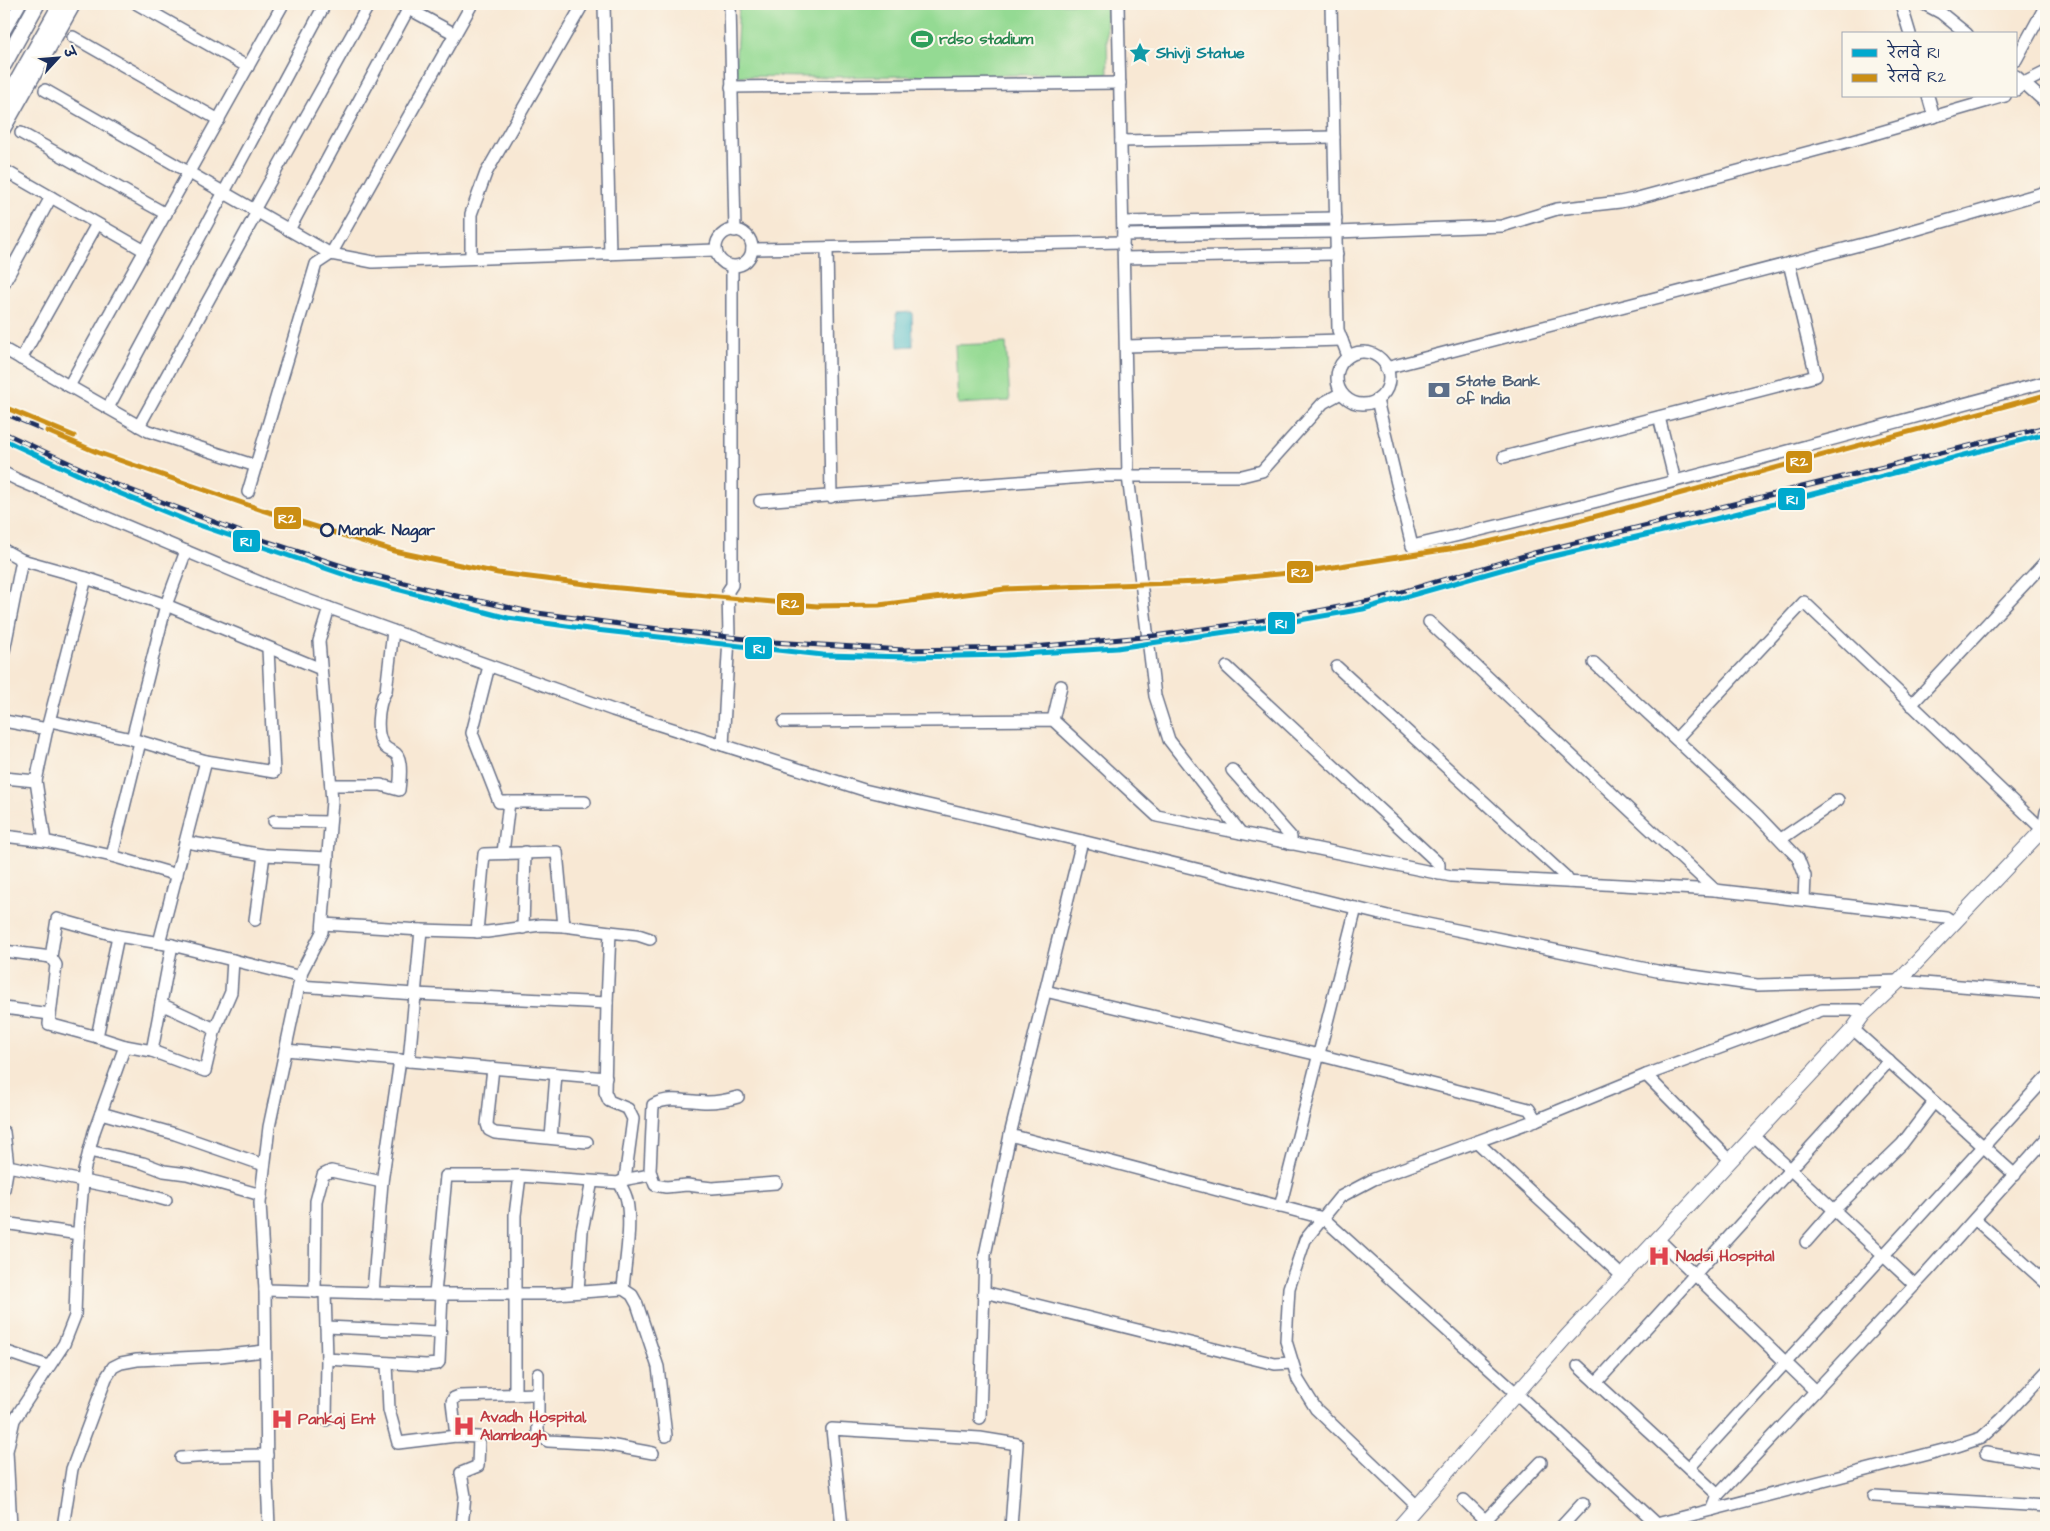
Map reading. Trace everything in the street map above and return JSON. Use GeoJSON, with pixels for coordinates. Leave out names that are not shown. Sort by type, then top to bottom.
{"type":"FeatureCollection","features":[{"type":"Feature","properties":{"kind":"highway"},"geometry":{"type":"LineString","coordinates":[[4,64],[37,4]]}},
{"type":"Feature","properties":{"kind":"highway"},"geometry":{"type":"LineString","coordinates":[[4,106],[61,4]]}},
{"type":"Feature","properties":{"kind":"main road"},"geometry":{"type":"LineString","coordinates":[[1399,1527],[1516,1393],[1622,1276],[1854,1029],[1863,1015],[1899,982],[2045,829]]}},
{"type":"Feature","properties":{"kind":"street"},"geometry":{"type":"LineString","coordinates":[[4,32],[20,4]]}},
{"type":"Feature","properties":{"kind":"street"},"geometry":{"type":"LineString","coordinates":[[4,130],[76,4]]}},
{"type":"Feature","properties":{"kind":"street"},"geometry":{"type":"LineString","coordinates":[[136,4],[248,67]]}},
{"type":"Feature","properties":{"kind":"street"},"geometry":{"type":"LineString","coordinates":[[69,386],[283,4]]}},
{"type":"Feature","properties":{"kind":"street"},"geometry":{"type":"LineString","coordinates":[[108,408],[132,361],[140,352],[146,337],[223,192],[325,4]]}},
{"type":"Feature","properties":{"kind":"street"},"geometry":{"type":"LineString","coordinates":[[139,426],[369,4]]}},
{"type":"Feature","properties":{"kind":"street"},"geometry":{"type":"LineString","coordinates":[[248,492],[316,264],[331,254],[472,4]]}},
{"type":"Feature","properties":{"kind":"street"},"geometry":{"type":"LineString","coordinates":[[471,258],[471,214],[486,173],[583,4]]}},
{"type":"Feature","properties":{"kind":"street"},"geometry":{"type":"LineString","coordinates":[[604,4],[610,254]]}},
{"type":"Feature","properties":{"kind":"street"},"geometry":{"type":"LineString","coordinates":[[730,4],[735,231]]}},
{"type":"Feature","properties":{"kind":"street"},"geometry":{"type":"LineString","coordinates":[[1118,4],[1128,476],[1155,696],[1169,740],[1241,834]]}},
{"type":"Feature","properties":{"kind":"street"},"geometry":{"type":"LineString","coordinates":[[1331,4],[1338,330],[1348,356]]}},
{"type":"Feature","properties":{"kind":"street"},"geometry":{"type":"LineString","coordinates":[[1901,4],[1909,32]]}},
{"type":"Feature","properties":{"kind":"street"},"geometry":{"type":"LineString","coordinates":[[1924,4],[1941,13],[1965,32]]}},
{"type":"Feature","properties":{"kind":"street"},"geometry":{"type":"LineString","coordinates":[[289,230],[406,5],[455,34]]}},
{"type":"Feature","properties":{"kind":"street"},"geometry":{"type":"LineString","coordinates":[[2018,56],[2046,5]]}},
{"type":"Feature","properties":{"kind":"street"},"geometry":{"type":"LineString","coordinates":[[72,37],[219,120]]}},
{"type":"Feature","properties":{"kind":"street"},"geometry":{"type":"LineString","coordinates":[[2019,83],[2046,72]]}},
{"type":"Feature","properties":{"kind":"street"},"geometry":{"type":"LineString","coordinates":[[731,87],[1120,83]]}},
{"type":"Feature","properties":{"kind":"street"},"geometry":{"type":"LineString","coordinates":[[2019,83],[2046,103]]}},
{"type":"Feature","properties":{"kind":"street"},"geometry":{"type":"LineString","coordinates":[[45,90],[331,254],[373,262],[716,250]]}},
{"type":"Feature","properties":{"kind":"street"},"geometry":{"type":"LineString","coordinates":[[1929,98],[1934,117]]}},
{"type":"Feature","properties":{"kind":"street"},"geometry":{"type":"LineString","coordinates":[[752,249],[1502,226],[1557,209],[1634,199],[1843,143],[1998,98]]}},
{"type":"Feature","properties":{"kind":"street"},"geometry":{"type":"LineString","coordinates":[[21,133],[166,214]]}},
{"type":"Feature","properties":{"kind":"street"},"geometry":{"type":"LineString","coordinates":[[1121,141],[1334,137]]}},
{"type":"Feature","properties":{"kind":"street"},"geometry":{"type":"LineString","coordinates":[[4,170],[145,251]]}},
{"type":"Feature","properties":{"kind":"street"},"geometry":{"type":"LineString","coordinates":[[1386,368],[1894,236],[2046,192]]}},
{"type":"Feature","properties":{"kind":"street"},"geometry":{"type":"LineString","coordinates":[[4,283],[51,197]]}},
{"type":"Feature","properties":{"kind":"street"},"geometry":{"type":"LineString","coordinates":[[1123,222],[1336,218]]}},
{"type":"Feature","properties":{"kind":"street"},"geometry":{"type":"LineString","coordinates":[[21,359],[97,224]]}},
{"type":"Feature","properties":{"kind":"street"},"geometry":{"type":"LineString","coordinates":[[735,231],[748,236],[752,249],[746,261],[732,266],[722,261],[716,250],[719,239],[725,232],[735,231]]}},
{"type":"Feature","properties":{"kind":"street"},"geometry":{"type":"LineString","coordinates":[[827,248],[831,497]]}},
{"type":"Feature","properties":{"kind":"street"},"geometry":{"type":"LineString","coordinates":[[1124,258],[1337,254]]}},
{"type":"Feature","properties":{"kind":"street"},"geometry":{"type":"LineString","coordinates":[[1504,457],[1816,376],[1789,263]]}},
{"type":"Feature","properties":{"kind":"street"},"geometry":{"type":"LineString","coordinates":[[723,745],[729,637],[728,591],[732,585],[732,266]]}},
{"type":"Feature","properties":{"kind":"street"},"geometry":{"type":"LineString","coordinates":[[1126,346],[1342,340]]}},
{"type":"Feature","properties":{"kind":"street"},"geometry":{"type":"LineString","coordinates":[[4,350],[148,431],[256,466]]}},
{"type":"Feature","properties":{"kind":"street"},"geometry":{"type":"LineString","coordinates":[[1368,352],[1378,357],[1386,368],[1389,375],[1386,392],[1377,400],[1368,404],[1358,404],[1350,401],[1341,393],[1337,383],[1337,373],[1339,366],[1348,356],[1368,352]]}},
{"type":"Feature","properties":{"kind":"street"},"geometry":{"type":"LineString","coordinates":[[1377,400],[1412,546],[1675,481],[2046,382]]}},
{"type":"Feature","properties":{"kind":"street"},"geometry":{"type":"LineString","coordinates":[[760,502],[1098,476],[1242,476],[1262,471],[1322,403],[1341,393]]}},
{"type":"Feature","properties":{"kind":"street"},"geometry":{"type":"LineString","coordinates":[[1659,417],[1675,481]]}},
{"type":"Feature","properties":{"kind":"street"},"geometry":{"type":"LineString","coordinates":[[4,473],[271,587],[612,710],[864,790],[1356,908],[1657,971],[1757,985],[1899,982],[2046,993]]}},
{"type":"Feature","properties":{"kind":"street"},"geometry":{"type":"LineString","coordinates":[[4,550],[22,560],[86,578],[166,605],[268,649],[321,669]]}},
{"type":"Feature","properties":{"kind":"street"},"geometry":{"type":"LineString","coordinates":[[112,856],[166,605],[186,551]]}},
{"type":"Feature","properties":{"kind":"street"},"geometry":{"type":"LineString","coordinates":[[4,651],[22,560]]}},
{"type":"Feature","properties":{"kind":"street"},"geometry":{"type":"LineString","coordinates":[[1911,705],[2044,566]]}},
{"type":"Feature","properties":{"kind":"street"},"geometry":{"type":"LineString","coordinates":[[45,841],[36,781],[48,725],[86,578]]}},
{"type":"Feature","properties":{"kind":"street"},"geometry":{"type":"LineString","coordinates":[[1676,740],[1804,602],[1911,705],[2045,829]]}},
{"type":"Feature","properties":{"kind":"street"},"geometry":{"type":"LineString","coordinates":[[269,1527],[261,1195],[269,1127],[300,981],[322,932],[323,924],[331,785],[319,641],[329,608]]}},
{"type":"Feature","properties":{"kind":"street"},"geometry":{"type":"LineString","coordinates":[[1429,622],[1715,890]]}},
{"type":"Feature","properties":{"kind":"street"},"geometry":{"type":"LineString","coordinates":[[331,785],[381,785],[399,790],[401,773],[399,758],[395,752],[386,749],[379,729],[381,698],[386,691],[393,631]]}},
{"type":"Feature","properties":{"kind":"street"},"geometry":{"type":"LineString","coordinates":[[4,721],[48,725],[136,740],[206,761],[274,772],[268,649]]}},
{"type":"Feature","properties":{"kind":"street"},"geometry":{"type":"LineString","coordinates":[[1594,663],[1781,839],[1798,858],[1805,876],[1804,900]]}},
{"type":"Feature","properties":{"kind":"street"},"geometry":{"type":"LineString","coordinates":[[489,666],[472,733],[499,802],[585,802]]}},
{"type":"Feature","properties":{"kind":"street"},"geometry":{"type":"LineString","coordinates":[[1337,666],[1566,877],[1569,882]]}},
{"type":"Feature","properties":{"kind":"street"},"geometry":{"type":"LineString","coordinates":[[1227,667],[1439,864],[1438,874]]}},
{"type":"Feature","properties":{"kind":"street"},"geometry":{"type":"LineString","coordinates":[[1053,720],[1061,686]]}},
{"type":"Feature","properties":{"kind":"street"},"geometry":{"type":"LineString","coordinates":[[784,722],[1053,720],[1157,816],[1451,876],[1715,890],[1946,917],[1955,923]]}},
{"type":"Feature","properties":{"kind":"street"},"geometry":{"type":"LineString","coordinates":[[159,943],[206,761]]}},
{"type":"Feature","properties":{"kind":"street"},"geometry":{"type":"LineString","coordinates":[[1232,770],[1291,837],[1291,844]]}},
{"type":"Feature","properties":{"kind":"street"},"geometry":{"type":"LineString","coordinates":[[4,778],[36,781]]}},
{"type":"Feature","properties":{"kind":"street"},"geometry":{"type":"LineString","coordinates":[[1781,839],[1838,800]]}},
{"type":"Feature","properties":{"kind":"street"},"geometry":{"type":"LineString","coordinates":[[503,852],[509,802]]}},
{"type":"Feature","properties":{"kind":"street"},"geometry":{"type":"LineString","coordinates":[[2045,829],[2046,812]]}},
{"type":"Feature","properties":{"kind":"street"},"geometry":{"type":"LineString","coordinates":[[274,821],[330,822]]}},
{"type":"Feature","properties":{"kind":"street"},"geometry":{"type":"LineString","coordinates":[[4,836],[45,841],[112,856],[177,875]]}},
{"type":"Feature","properties":{"kind":"street"},"geometry":{"type":"LineString","coordinates":[[980,1418],[985,1255],[1010,1135],[1082,841]]}},
{"type":"Feature","properties":{"kind":"street"},"geometry":{"type":"LineString","coordinates":[[186,842],[264,855],[328,858]]}},
{"type":"Feature","properties":{"kind":"street"},"geometry":{"type":"LineString","coordinates":[[477,932],[484,854],[503,852],[557,852],[564,926]]}},
{"type":"Feature","properties":{"kind":"street"},"geometry":{"type":"LineString","coordinates":[[523,928],[525,852]]}},
{"type":"Feature","properties":{"kind":"street"},"geometry":{"type":"LineString","coordinates":[[255,920],[264,855]]}},
{"type":"Feature","properties":{"kind":"street"},"geometry":{"type":"LineString","coordinates":[[1280,1207],[1356,908]]}},
{"type":"Feature","properties":{"kind":"street"},"geometry":{"type":"LineString","coordinates":[[233,960],[231,992],[215,1029],[205,1071],[152,1051],[126,1046],[49,1024],[56,965],[51,958],[57,919],[118,936],[172,945],[233,960],[300,981],[415,994],[607,1003]]}},
{"type":"Feature","properties":{"kind":"street"},"geometry":{"type":"LineString","coordinates":[[323,924],[477,932],[542,925],[564,926],[638,935],[650,939]]}},
{"type":"Feature","properties":{"kind":"street"},"geometry":{"type":"LineString","coordinates":[[373,1293],[382,1182],[405,1061],[415,994],[421,930]]}},
{"type":"Feature","properties":{"kind":"street"},"geometry":{"type":"LineString","coordinates":[[610,932],[605,1092],[609,1101],[628,1109],[633,1119],[622,1181],[628,1201],[623,1289]]}},
{"type":"Feature","properties":{"kind":"street"},"geometry":{"type":"LineString","coordinates":[[97,1037],[118,936]]}},
{"type":"Feature","properties":{"kind":"street"},"geometry":{"type":"LineString","coordinates":[[152,1051],[172,945]]}},
{"type":"Feature","properties":{"kind":"street"},"geometry":{"type":"LineString","coordinates":[[4,951],[51,958]]}},
{"type":"Feature","properties":{"kind":"street"},"geometry":{"type":"LineString","coordinates":[[1045,991],[1319,1055],[1529,1110],[1536,1120]]}},
{"type":"Feature","properties":{"kind":"street"},"geometry":{"type":"LineString","coordinates":[[161,1004],[215,1029]]}},
{"type":"Feature","properties":{"kind":"street"},"geometry":{"type":"LineString","coordinates":[[4,1008],[50,1014]]}},
{"type":"Feature","properties":{"kind":"street"},"geometry":{"type":"LineString","coordinates":[[1418,1506],[1316,1409],[1298,1380],[1286,1341],[1289,1288],[1306,1240],[1340,1197],[1374,1179],[1536,1120],[1646,1075],[1822,1010],[1859,1010],[1863,1015]]}},
{"type":"Feature","properties":{"kind":"street"},"geometry":{"type":"LineString","coordinates":[[1854,1029],[2015,1175]]}},
{"type":"Feature","properties":{"kind":"street"},"geometry":{"type":"LineString","coordinates":[[11,1527],[7,1451],[14,1420],[64,1344],[75,1316],[83,1182],[89,1151],[101,1113],[126,1046]]}},
{"type":"Feature","properties":{"kind":"street"},"geometry":{"type":"LineString","coordinates":[[285,1050],[606,1078]]}},
{"type":"Feature","properties":{"kind":"street"},"geometry":{"type":"LineString","coordinates":[[1596,1383],[1889,1062]]}},
{"type":"Feature","properties":{"kind":"street"},"geometry":{"type":"LineString","coordinates":[[493,1068],[487,1124],[489,1130],[495,1133],[587,1142]]}},
{"type":"Feature","properties":{"kind":"street"},"geometry":{"type":"LineString","coordinates":[[551,1138],[556,1074]]}},
{"type":"Feature","properties":{"kind":"street"},"geometry":{"type":"LineString","coordinates":[[1646,1075],[1730,1160]]}},
{"type":"Feature","properties":{"kind":"street"},"geometry":{"type":"LineString","coordinates":[[1689,1468],[2046,1078]]}},
{"type":"Feature","properties":{"kind":"street"},"geometry":{"type":"LineString","coordinates":[[738,1096],[723,1101],[706,1102],[662,1100],[654,1105],[651,1174],[655,1185],[666,1187],[687,1185],[712,1188],[776,1183]]}},
{"type":"Feature","properties":{"kind":"street"},"geometry":{"type":"LineString","coordinates":[[1806,1242],[1834,1210],[1902,1144],[1934,1102]]}},
{"type":"Feature","properties":{"kind":"street"},"geometry":{"type":"LineString","coordinates":[[101,1113],[175,1134],[264,1165]]}},
{"type":"Feature","properties":{"kind":"street"},"geometry":{"type":"LineString","coordinates":[[4,1132],[6,1166],[4,1189]]}},
{"type":"Feature","properties":{"kind":"street"},"geometry":{"type":"LineString","coordinates":[[1010,1135],[1323,1218],[1657,1524]]}},
{"type":"Feature","properties":{"kind":"street"},"geometry":{"type":"LineString","coordinates":[[1753,1135],[1915,1285]]}},
{"type":"Feature","properties":{"kind":"street"},"geometry":{"type":"LineString","coordinates":[[1712,1510],[1718,1495],[1915,1285],[2046,1140]]}},
{"type":"Feature","properties":{"kind":"street"},"geometry":{"type":"LineString","coordinates":[[1477,1142],[1622,1276]]}},
{"type":"Feature","properties":{"kind":"street"},"geometry":{"type":"LineString","coordinates":[[89,1151],[143,1163],[164,1171],[187,1174],[261,1195]]}},
{"type":"Feature","properties":{"kind":"street"},"geometry":{"type":"LineString","coordinates":[[6,1166],[133,1191],[166,1200]]}},
{"type":"Feature","properties":{"kind":"street"},"geometry":{"type":"LineString","coordinates":[[326,1420],[326,1326],[320,1292],[316,1201],[323,1175],[331,1171],[382,1182]]}},
{"type":"Feature","properties":{"kind":"street"},"geometry":{"type":"LineString","coordinates":[[327,1359],[387,1363],[437,1364],[439,1362],[439,1294],[446,1176],[520,1176],[622,1181],[639,1179],[651,1174]]}},
{"type":"Feature","properties":{"kind":"street"},"geometry":{"type":"LineString","coordinates":[[515,1394],[515,1215],[520,1176]]}},
{"type":"Feature","properties":{"kind":"street"},"geometry":{"type":"LineString","coordinates":[[578,1292],[582,1231],[591,1186]]}},
{"type":"Feature","properties":{"kind":"street"},"geometry":{"type":"LineString","coordinates":[[1975,1219],[2046,1283]]}},
{"type":"Feature","properties":{"kind":"street"},"geometry":{"type":"LineString","coordinates":[[4,1223],[79,1234]]}},
{"type":"Feature","properties":{"kind":"street"},"geometry":{"type":"LineString","coordinates":[[1657,1238],[1815,1391]]}},
{"type":"Feature","properties":{"kind":"street"},"geometry":{"type":"LineString","coordinates":[[264,1290],[515,1294],[623,1289],[632,1295],[637,1304],[658,1368],[666,1436]]}},
{"type":"Feature","properties":{"kind":"street"},"geometry":{"type":"LineString","coordinates":[[984,1292],[1275,1364],[1292,1363]]}},
{"type":"Feature","properties":{"kind":"street"},"geometry":{"type":"LineString","coordinates":[[326,1326],[440,1332]]}},
{"type":"Feature","properties":{"kind":"street"},"geometry":{"type":"LineString","coordinates":[[4,1351],[48,1366]]}},
{"type":"Feature","properties":{"kind":"street"},"geometry":{"type":"LineString","coordinates":[[63,1527],[72,1469],[106,1378],[112,1367],[137,1360],[220,1356],[265,1351]]}},
{"type":"Feature","properties":{"kind":"street"},"geometry":{"type":"LineString","coordinates":[[387,1363],[389,1410],[398,1443],[456,1436],[479,1437],[478,1466],[461,1473],[465,1496],[462,1527]]}},
{"type":"Feature","properties":{"kind":"street"},"geometry":{"type":"LineString","coordinates":[[1578,1366],[1718,1495]]}},
{"type":"Feature","properties":{"kind":"street"},"geometry":{"type":"LineString","coordinates":[[1645,1527],[1951,1448],[1981,1438],[2002,1420],[2046,1372]]}},
{"type":"Feature","properties":{"kind":"street"},"geometry":{"type":"LineString","coordinates":[[538,1374],[538,1432],[540,1436],[548,1441],[604,1444],[653,1453]]}},
{"type":"Feature","properties":{"kind":"street"},"geometry":{"type":"LineString","coordinates":[[456,1436],[452,1402],[454,1398],[538,1394]]}},
{"type":"Feature","properties":{"kind":"street"},"geometry":{"type":"LineString","coordinates":[[842,1527],[832,1429],[980,1438],[1018,1444],[1011,1527]]}},
{"type":"Feature","properties":{"kind":"street"},"geometry":{"type":"LineString","coordinates":[[1986,1453],[2046,1463]]}},
{"type":"Feature","properties":{"kind":"street"},"geometry":{"type":"LineString","coordinates":[[181,1458],[266,1455]]}},
{"type":"Feature","properties":{"kind":"street"},"geometry":{"type":"LineString","coordinates":[[1464,1500],[1486,1525],[1541,1462]]}},
{"type":"Feature","properties":{"kind":"street"},"geometry":{"type":"LineString","coordinates":[[1874,1496],[2046,1506]]}},
{"type":"Feature","properties":{"kind":"street"},"geometry":{"type":"LineString","coordinates":[[1561,1527],[1582,1503]]}},
{"type":"Feature","properties":{"kind":"green space","name":"rdso stadium"},"geometry":{"type":"Polygon","coordinates":[[[739,4],[1106,4],[1108,74],[735,76],[739,4]]]}},
{"type":"Feature","properties":{"kind":"green space"},"geometry":{"type":"Polygon","coordinates":[[[1006,343],[1010,401],[958,404],[955,345],[1006,343]]]}},
{"type":"Feature","properties":{"kind":"water"},"geometry":{"type":"Polygon","coordinates":[[[912,312],[913,346],[898,347],[896,313],[912,312]]]}},
{"type":"Feature","properties":{"kind":"railway"},"geometry":{"type":"LineString","coordinates":[[4,413],[99,453],[262,510],[394,551],[498,573],[609,587],[817,606],[879,605],[1005,589],[1201,582],[1308,571],[1475,545],[1578,521],[2046,395]]}},
{"type":"Feature","properties":{"kind":"railway"},"geometry":{"type":"LineString","coordinates":[[4,433],[112,483],[259,539],[360,572],[452,595],[530,612],[642,627],[773,642],[903,650],[1023,648],[1154,636],[1293,616],[1375,600],[1534,553],[2046,427]]}},
{"type":"Feature","properties":{"kind":"rail line","name":"R2"},"geometry":{"type":"LineString","coordinates":[[47,431],[99,453],[262,510],[394,551],[498,573],[609,587],[817,606],[879,605],[1005,589],[1201,582],[1308,571],[1475,545],[1578,521],[2046,395]]}},
{"type":"Feature","properties":{"kind":"rail line","name":"R2"},"geometry":{"type":"LineString","coordinates":[[4,407],[74,436]]}},
{"type":"Feature","properties":{"kind":"rail line","name":"R1"},"geometry":{"type":"LineString","coordinates":[[4,440],[109,489],[193,523],[351,577],[508,618],[596,630],[823,655],[910,657],[1007,655],[1117,648],[1260,627],[1363,609],[1536,560],[1715,519],[2046,434]]}},
{"type":"Feature","properties":{"kind":"place","name":"rdso stadium"},"geometry":{"type":"Point","coordinates":[922,39]}},
{"type":"Feature","properties":{"kind":"place","name":"Shivji Statue"},"geometry":{"type":"Point","coordinates":[1140,53]}},
{"type":"Feature","properties":{"kind":"place","name":"State Bank of India"},"geometry":{"type":"Point","coordinates":[1439,390]}},
{"type":"Feature","properties":{"kind":"place","name":"Manak Nagar"},"geometry":{"type":"Point","coordinates":[327,530]}},
{"type":"Feature","properties":{"kind":"place","name":"Nadsi Hospital"},"geometry":{"type":"Point","coordinates":[1659,1256]}},
{"type":"Feature","properties":{"kind":"place","name":"Pankaj Ent"},"geometry":{"type":"Point","coordinates":[282,1419]}},
{"type":"Feature","properties":{"kind":"place","name":"Avadh Hospital, Alambagh"},"geometry":{"type":"Point","coordinates":[464,1426]}}]}
